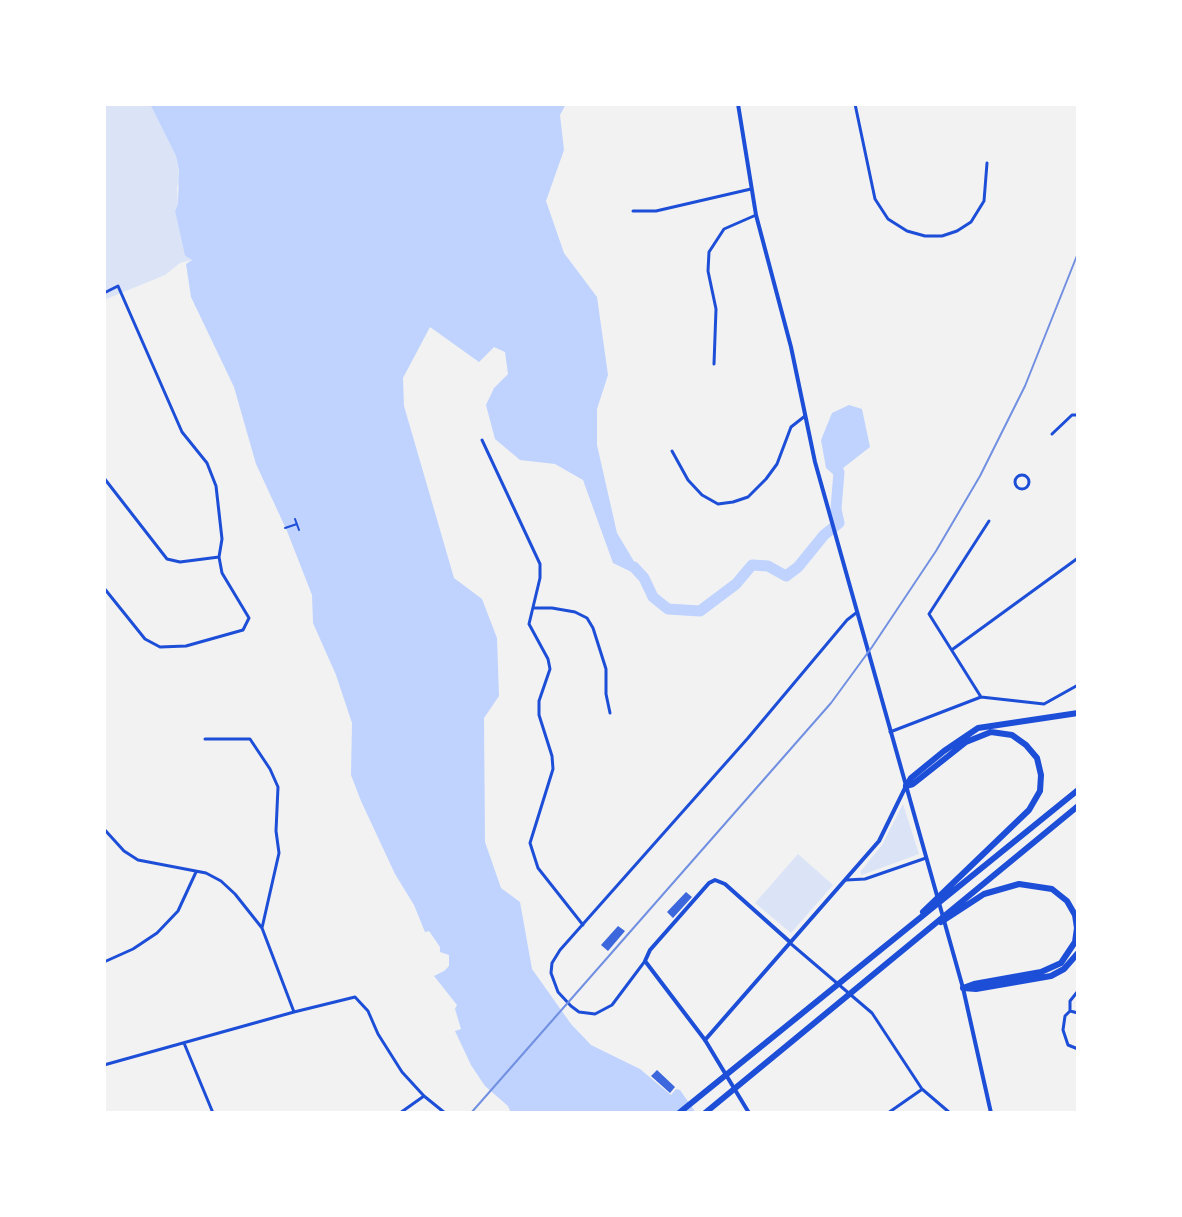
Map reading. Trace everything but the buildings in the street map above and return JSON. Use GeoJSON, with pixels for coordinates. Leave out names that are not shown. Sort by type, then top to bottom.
{"type":"FeatureCollection","features":[{"type":"Feature","properties":{"kind":"highway"},"geometry":{"type":"LineString","coordinates":[[906,786],[933,760],[978,728],[1078,713]]}},
{"type":"Feature","properties":{"kind":"highway"},"geometry":{"type":"LineString","coordinates":[[679,1113],[931,908],[1033,806],[1041,786],[1039,764],[1034,753],[1022,741],[1006,733],[991,732],[966,742],[913,784],[906,786]]}},
{"type":"Feature","properties":{"kind":"highway"},"geometry":{"type":"LineString","coordinates":[[946,894],[1078,790]]}},
{"type":"Feature","properties":{"kind":"highway"},"geometry":{"type":"LineString","coordinates":[[705,1113],[1078,806]]}},
{"type":"Feature","properties":{"kind":"highway"},"geometry":{"type":"LineString","coordinates":[[951,913],[997,889],[1027,884],[1047,887],[1061,894],[1077,922],[1073,948],[1055,967],[963,988]]}},
{"type":"Feature","properties":{"kind":"highway"},"geometry":{"type":"LineString","coordinates":[[963,988],[976,989],[1051,976],[1070,964],[1078,953]]}},
{"type":"Feature","properties":{"kind":"main road"},"geometry":{"type":"LineString","coordinates":[[738,104],[756,215],[778,291],[831,522],[963,988],[991,1113]]}},
{"type":"Feature","properties":{"kind":"main road"},"geometry":{"type":"LineString","coordinates":[[705,1040],[879,841],[906,786]]}},
{"type":"Feature","properties":{"kind":"main road"},"geometry":{"type":"LineString","coordinates":[[749,1113],[705,1040],[645,961],[650,950],[715,880],[722,882],[790,943]]}},
{"type":"Feature","properties":{"kind":"street"},"geometry":{"type":"LineString","coordinates":[[855,104],[875,199],[888,219],[907,231],[925,236],[942,236],[971,222],[984,201],[987,163]]}},
{"type":"Feature","properties":{"kind":"street"},"geometry":{"type":"LineString","coordinates":[[633,211],[656,211],[751,189]]}},
{"type":"Feature","properties":{"kind":"street"},"geometry":{"type":"LineString","coordinates":[[714,364],[717,320],[708,271],[709,252],[724,229],[756,215]]}},
{"type":"Feature","properties":{"kind":"street"},"geometry":{"type":"LineString","coordinates":[[104,293],[118,286],[177,422],[207,463],[216,486],[222,573],[228,588],[249,618],[248,624],[243,630],[186,646],[166,648],[145,639],[104,588]]}},
{"type":"Feature","properties":{"kind":"street"},"geometry":{"type":"LineString","coordinates":[[1052,434],[1072,415],[1078,415]]}},
{"type":"Feature","properties":{"kind":"street"},"geometry":{"type":"LineString","coordinates":[[672,451],[688,480],[702,495],[718,504],[733,502],[748,497],[766,479],[777,464],[791,427],[805,416]]}},
{"type":"Feature","properties":{"kind":"street"},"geometry":{"type":"LineString","coordinates":[[482,440],[540,564],[529,624],[548,659],[550,669],[539,701],[539,715],[553,769],[530,843],[538,868],[583,925]]}},
{"type":"Feature","properties":{"kind":"street"},"geometry":{"type":"LineString","coordinates":[[104,478],[167,559],[180,562],[219,557]]}},
{"type":"Feature","properties":{"kind":"street"},"geometry":{"type":"LineString","coordinates":[[981,697],[929,614],[989,521]]}},
{"type":"Feature","properties":{"kind":"street"},"geometry":{"type":"LineString","coordinates":[[953,649],[1078,558]]}},
{"type":"Feature","properties":{"kind":"street"},"geometry":{"type":"LineString","coordinates":[[534,608],[575,612],[587,618],[606,669],[610,713]]}},
{"type":"Feature","properties":{"kind":"street"},"geometry":{"type":"LineString","coordinates":[[645,961],[612,1005],[601,1012],[579,1012],[562,997],[553,981],[552,963],[583,925],[856,613]]}},
{"type":"Feature","properties":{"kind":"street"},"geometry":{"type":"LineString","coordinates":[[890,732],[981,697],[1044,704],[1078,685]]}},
{"type":"Feature","properties":{"kind":"street"},"geometry":{"type":"LineString","coordinates":[[205,739],[250,739],[278,787],[276,831],[279,853],[271,900],[262,928]]}},
{"type":"Feature","properties":{"kind":"street"},"geometry":{"type":"LineString","coordinates":[[104,829],[124,851],[138,860],[196,872],[221,881],[235,894],[262,928],[294,1012]]}},
{"type":"Feature","properties":{"kind":"street"},"geometry":{"type":"LineString","coordinates":[[845,880],[861,880],[926,858]]}},
{"type":"Feature","properties":{"kind":"street"},"geometry":{"type":"LineString","coordinates":[[104,962],[133,949],[157,933],[178,911],[196,872]]}},
{"type":"Feature","properties":{"kind":"street"},"geometry":{"type":"LineString","coordinates":[[790,943],[872,1013],[922,1089],[950,1113]]}},
{"type":"Feature","properties":{"kind":"street"},"geometry":{"type":"LineString","coordinates":[[1078,991],[1070,1001],[1070,1011],[1065,1016],[1064,1038],[1068,1045],[1078,1049]]}},
{"type":"Feature","properties":{"kind":"street"},"geometry":{"type":"LineString","coordinates":[[104,1065],[355,997],[361,1001],[390,1055],[424,1096],[445,1113]]}},
{"type":"Feature","properties":{"kind":"street"},"geometry":{"type":"LineString","coordinates":[[1070,1011],[1078,1013]]}},
{"type":"Feature","properties":{"kind":"street"},"geometry":{"type":"LineString","coordinates":[[184,1043],[213,1113]]}},
{"type":"Feature","properties":{"kind":"street"},"geometry":{"type":"LineString","coordinates":[[888,1113],[922,1089]]}},
{"type":"Feature","properties":{"kind":"street"},"geometry":{"type":"LineString","coordinates":[[400,1113],[424,1096]]}},
{"type":"Feature","properties":{"kind":"path"},"geometry":{"type":"LineString","coordinates":[[295,519],[299,530]]}},
{"type":"Feature","properties":{"kind":"path"},"geometry":{"type":"LineString","coordinates":[[285,528],[297,524]]}},
{"type":"Feature","properties":{"kind":"shaded area"},"geometry":{"type":"Polygon","coordinates":[[[104,104],[150,104],[176,156],[180,180],[175,211],[185,256],[192,260],[180,263],[165,275],[104,300],[104,104]]]}},
{"type":"Feature","properties":{"kind":"shaded area"},"geometry":{"type":"Polygon","coordinates":[[[903,804],[919,854],[862,875],[860,872],[882,845],[903,804]]]}},
{"type":"Feature","properties":{"kind":"shaded area"},"geometry":{"type":"Polygon","coordinates":[[[798,854],[833,885],[791,933],[755,903],[798,854]]]}},
{"type":"Feature","properties":{"kind":"water"},"geometry":{"type":"Polygon","coordinates":[[[150,104],[566,104],[560,115],[564,150],[546,201],[564,253],[597,297],[608,375],[597,409],[597,445],[617,533],[644,578],[613,563],[583,480],[555,464],[520,460],[495,439],[486,405],[494,388],[508,374],[505,352],[494,347],[479,362],[430,327],[403,378],[404,406],[454,578],[482,599],[497,638],[499,696],[484,718],[485,842],[501,888],[520,902],[532,969],[571,1024],[591,1045],[640,1069],[671,1095],[676,1089],[680,1090],[696,1113],[511,1113],[508,1106],[485,1086],[471,1065],[455,1031],[461,1029],[455,1009],[457,1005],[434,976],[449,966],[449,955],[440,952],[429,931],[425,932],[361,801],[351,775],[352,723],[336,675],[313,623],[312,595],[256,464],[234,387],[191,297],[186,264],[192,260],[185,256],[175,211],[179,171],[176,156],[150,104]]]}},
{"type":"Feature","properties":{"kind":"water"},"geometry":{"type":"Polygon","coordinates":[[[849,405],[862,409],[870,447],[834,475],[826,468],[821,440],[832,413],[849,405]]]}},
{"type":"Feature","properties":{"kind":"waterway"},"geometry":{"type":"LineString","coordinates":[[634,567],[644,578],[653,597],[668,609],[700,611],[736,584],[752,565],[768,566],[786,576],[839,523],[836,509],[839,472]]}},
{"type":"Feature","properties":{"kind":"railway"},"geometry":{"type":"LineString","coordinates":[[471,1113],[831,703],[872,647],[936,551],[980,476],[1025,386],[1078,253]]}}]}
